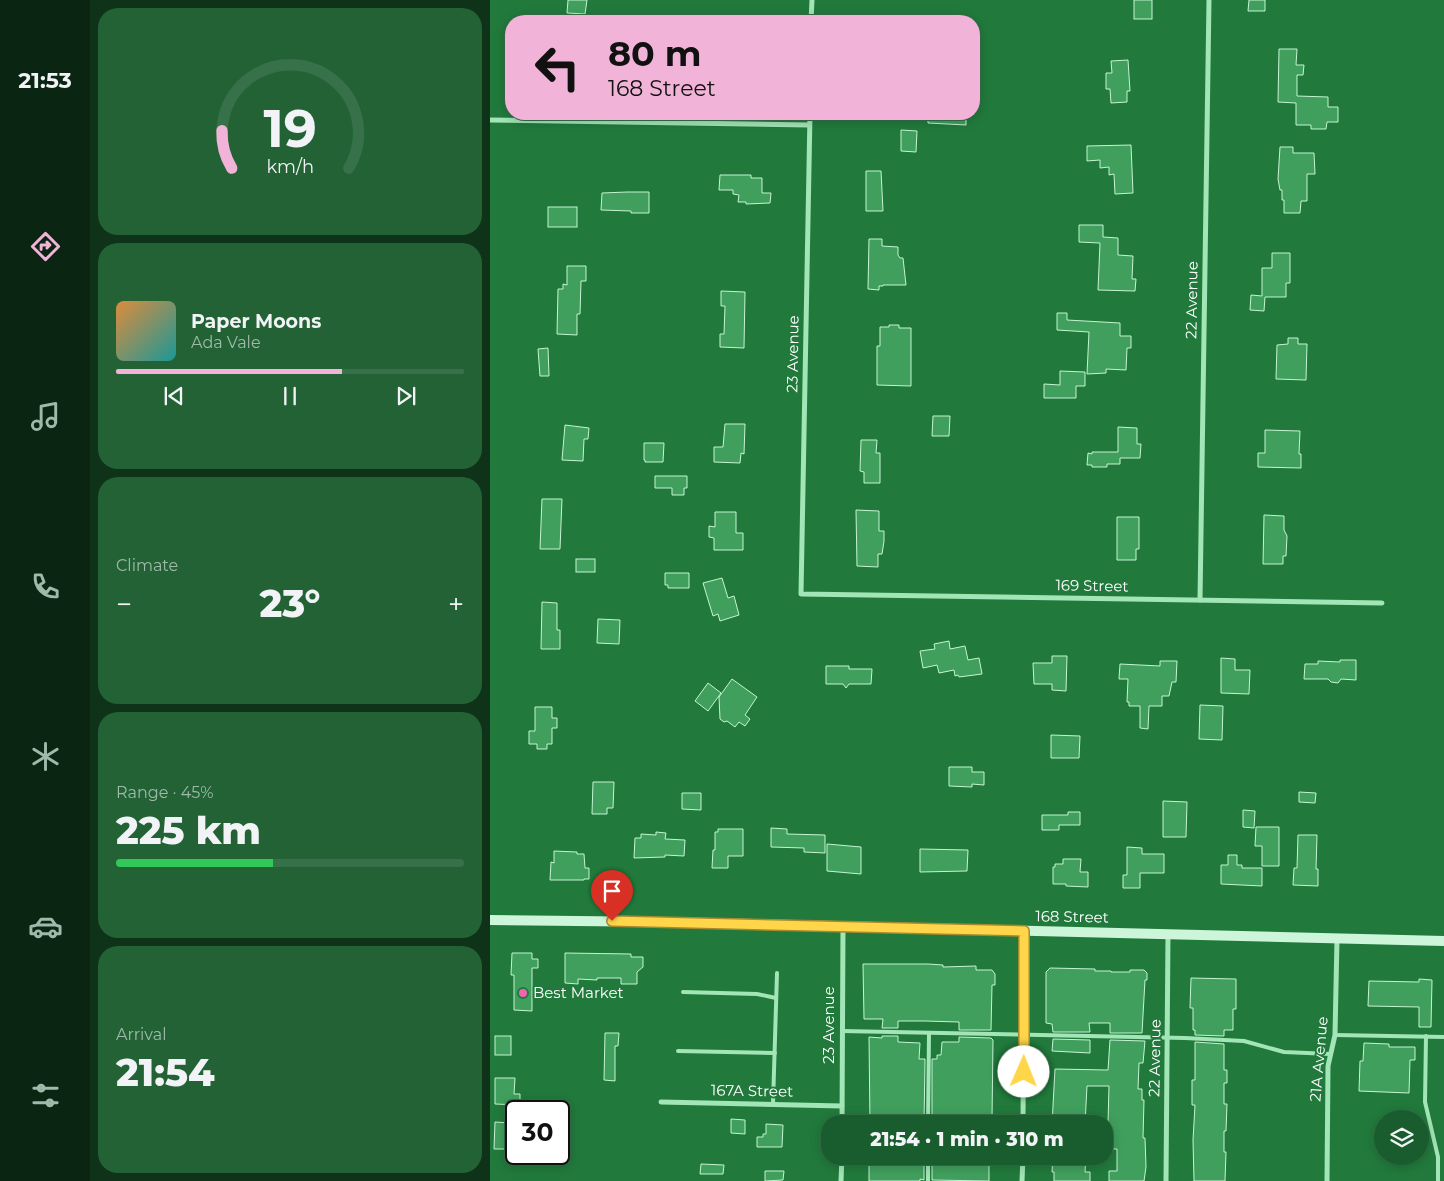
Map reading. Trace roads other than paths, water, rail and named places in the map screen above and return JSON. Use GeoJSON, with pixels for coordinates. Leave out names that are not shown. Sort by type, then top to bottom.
{"type":"FeatureCollection","features":[{"type":"Feature","properties":{"kind":"main road","name":"168 Street"},"geometry":{"type":"LineString","coordinates":[[490,920],[667,922],[1444,941]]}},
{"type":"Feature","properties":{"kind":"street"},"geometry":{"type":"LineString","coordinates":[[811,15],[812,0]]}},
{"type":"Feature","properties":{"kind":"street","name":"22 Avenue"},"geometry":{"type":"LineString","coordinates":[[1200,600],[1209,0]]}},
{"type":"Feature","properties":{"kind":"street"},"geometry":{"type":"LineString","coordinates":[[490,120],[810,125]]}},
{"type":"Feature","properties":{"kind":"street","name":"23 Avenue"},"geometry":{"type":"LineString","coordinates":[[802,594],[810,120]]}},
{"type":"Feature","properties":{"kind":"street","name":"169 Street"},"geometry":{"type":"LineString","coordinates":[[802,594],[1382,603]]}},
{"type":"Feature","properties":{"kind":"street","name":"23 Avenue"},"geometry":{"type":"LineString","coordinates":[[842,1115],[843,927]]}},
{"type":"Feature","properties":{"kind":"street"},"geometry":{"type":"LineString","coordinates":[[1023,1115],[1024,931]]}},
{"type":"Feature","properties":{"kind":"street","name":"22 Avenue"},"geometry":{"type":"LineString","coordinates":[[1166,1181],[1168,935]]}},
{"type":"Feature","properties":{"kind":"street","name":"21A Avenue"},"geometry":{"type":"LineString","coordinates":[[1327,1181],[1328,1066],[1335,1035],[1337,939]]}},
{"type":"Feature","properties":{"kind":"street","name":"167A Street"},"geometry":{"type":"LineString","coordinates":[[661,1102],[842,1106]]}},
{"type":"Feature","properties":{"kind":"street"},"geometry":{"type":"LineString","coordinates":[[841,1181],[842,1165]]}},
{"type":"Feature","properties":{"kind":"street"},"geometry":{"type":"LineString","coordinates":[[1022,1165],[1022,1181]]}},
{"type":"Feature","properties":{"kind":"lane"},"geometry":{"type":"LineString","coordinates":[[773,1104],[776,973]]}},
{"type":"Feature","properties":{"kind":"lane"},"geometry":{"type":"LineString","coordinates":[[684,992],[757,994],[776,998]]}},
{"type":"Feature","properties":{"kind":"lane"},"geometry":{"type":"LineString","coordinates":[[842,1032],[1244,1041],[1284,1052],[1330,1054]]}},
{"type":"Feature","properties":{"kind":"lane"},"geometry":{"type":"LineString","coordinates":[[928,1115],[929,1034]]}},
{"type":"Feature","properties":{"kind":"lane"},"geometry":{"type":"LineString","coordinates":[[1335,1035],[1444,1036]]}},
{"type":"Feature","properties":{"kind":"lane"},"geometry":{"type":"LineString","coordinates":[[1426,1036],[1425,1102],[1438,1157],[1438,1181]]}},
{"type":"Feature","properties":{"kind":"lane"},"geometry":{"type":"LineString","coordinates":[[678,1050],[774,1053]]}},
{"type":"Feature","properties":{"kind":"lane"},"geometry":{"type":"LineString","coordinates":[[928,1165],[928,1181]]}},
{"type":"Feature","properties":{"kind":"place","name":"Best Market"},"geometry":{"type":"Point","coordinates":[523,993]}}]}
